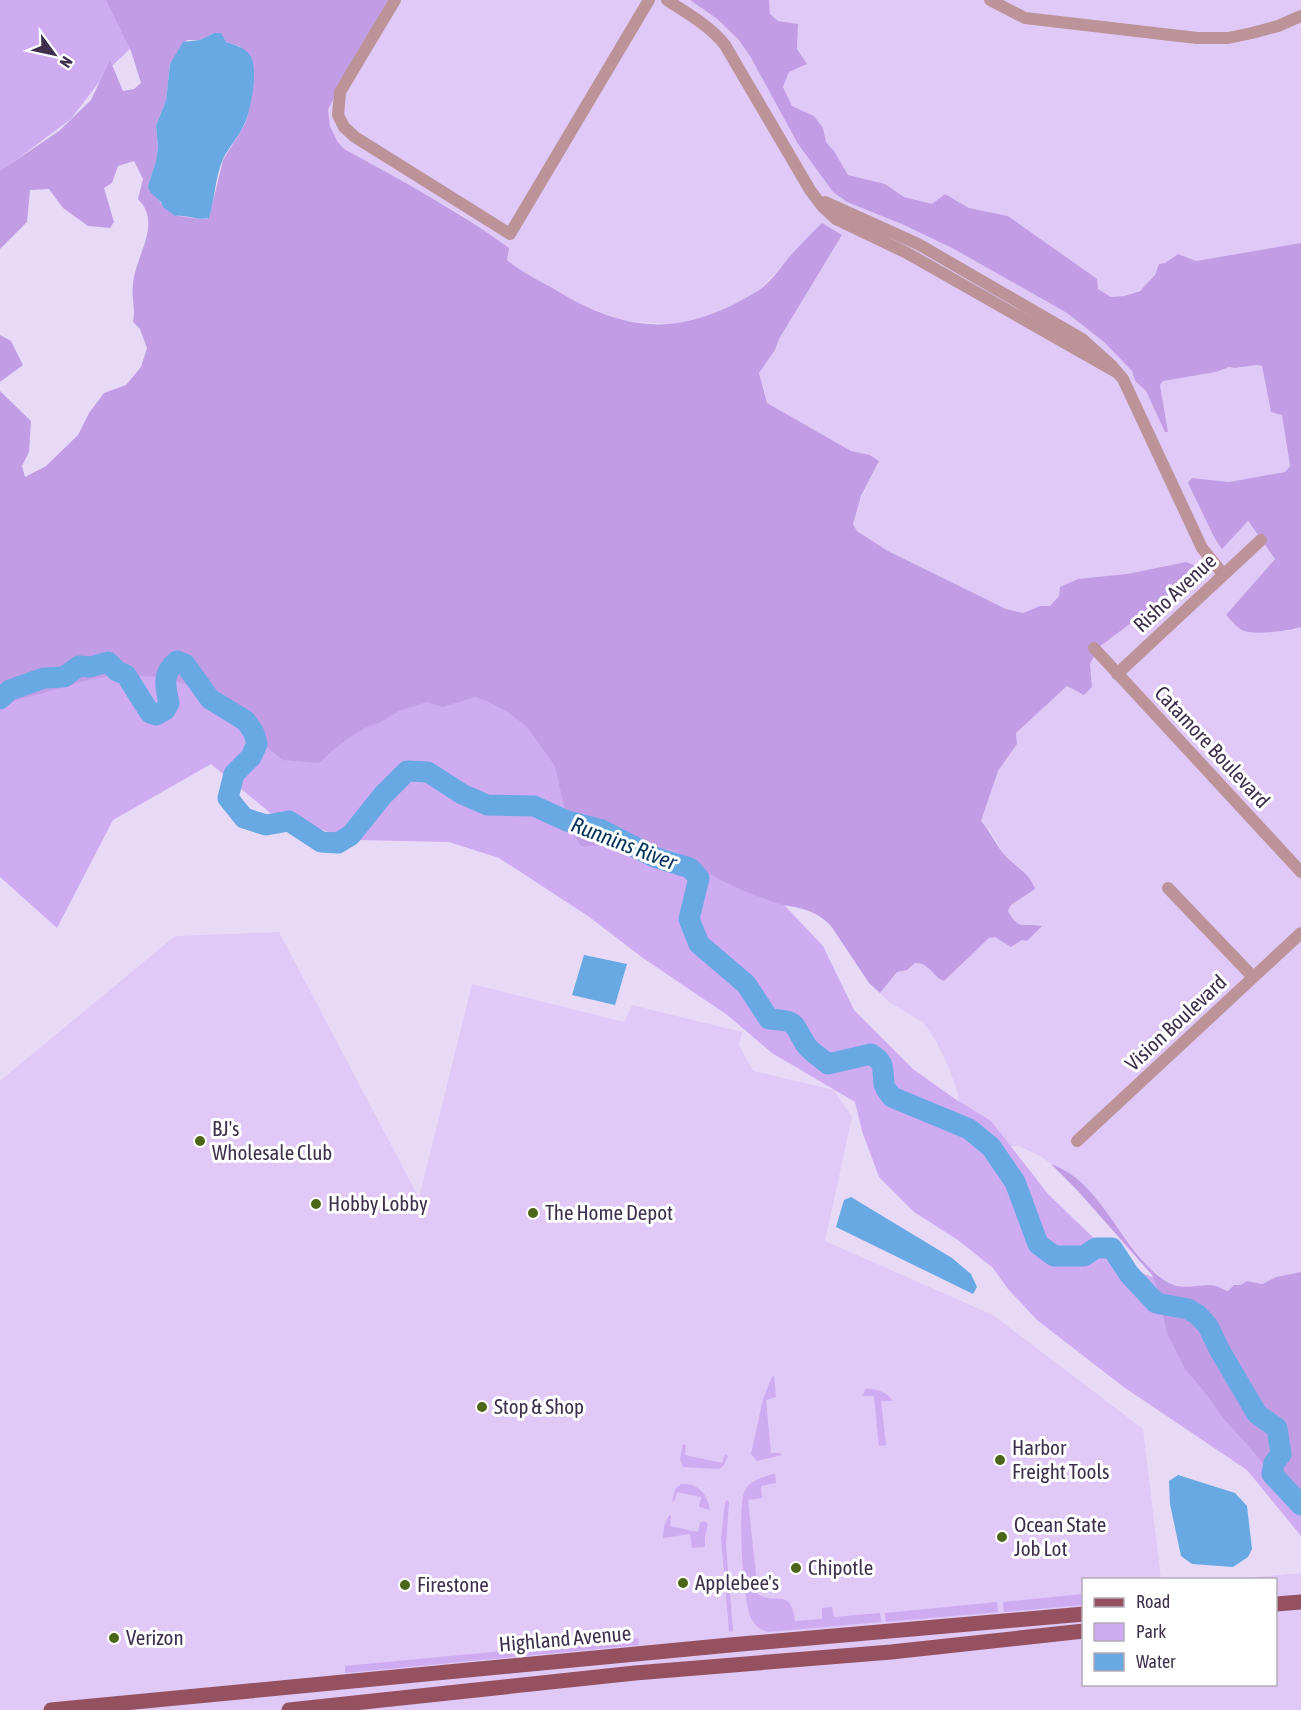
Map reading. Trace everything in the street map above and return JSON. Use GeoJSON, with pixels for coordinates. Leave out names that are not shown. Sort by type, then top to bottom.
{"type":"FeatureCollection","features":[{"type":"Feature","properties":{"kind":"main road"},"geometry":{"type":"LineString","coordinates":[[1277,1604],[1301,1602]]}},
{"type":"Feature","properties":{"kind":"main road","name":"Highland Avenue"},"geometry":{"type":"LineString","coordinates":[[51,1710],[718,1646],[1082,1614]]}},
{"type":"Feature","properties":{"kind":"main road","name":"Highland Avenue"},"geometry":{"type":"LineString","coordinates":[[289,1710],[624,1674],[891,1652],[1082,1631]]}},
{"type":"Feature","properties":{"kind":"street"},"geometry":{"type":"LineString","coordinates":[[395,0],[340,92],[338,115],[344,128],[510,234],[649,0]]}},
{"type":"Feature","properties":{"kind":"street"},"geometry":{"type":"LineString","coordinates":[[668,0],[703,23],[725,45],[813,193],[834,207],[918,244],[1082,339],[1098,352],[1123,379],[1202,548],[1223,574]]}},
{"type":"Feature","properties":{"kind":"street"},"geometry":{"type":"LineString","coordinates":[[990,0],[1025,18],[1197,38],[1228,38],[1252,33],[1278,26],[1301,16]]}},
{"type":"Feature","properties":{"kind":"street","name":"Risho Avenue"},"geometry":{"type":"LineString","coordinates":[[1117,674],[1261,540]]}},
{"type":"Feature","properties":{"kind":"street","name":"Catamore Boulevard"},"geometry":{"type":"LineString","coordinates":[[1094,648],[1301,872]]}},
{"type":"Feature","properties":{"kind":"street"},"geometry":{"type":"LineString","coordinates":[[1168,888],[1253,976]]}},
{"type":"Feature","properties":{"kind":"street","name":"Vision Boulevard"},"geometry":{"type":"LineString","coordinates":[[1077,1141],[1301,933]]}},
{"type":"Feature","properties":{"kind":"shaded area"},"geometry":{"type":"Polygon","coordinates":[[[106,0],[388,0],[352,61],[328,110],[330,126],[337,141],[344,149],[428,196],[489,234],[509,248],[507,260],[512,264],[581,304],[632,322],[656,324],[681,322],[706,316],[732,305],[763,287],[822,223],[842,235],[779,339],[775,350],[759,373],[767,403],[851,451],[870,455],[879,461],[861,496],[853,524],[857,531],[888,551],[1006,609],[1023,613],[1040,606],[1050,606],[1059,596],[1060,587],[1078,579],[1127,574],[1186,562],[1203,569],[1099,647],[1090,664],[1092,687],[1084,695],[1067,686],[1016,733],[1017,744],[998,771],[981,821],[1003,853],[1033,883],[1035,889],[1011,905],[1008,911],[1012,918],[1022,925],[1042,926],[1027,941],[1022,940],[1011,947],[995,937],[989,938],[944,981],[924,965],[915,963],[907,970],[897,972],[880,993],[869,983],[831,926],[816,914],[777,903],[733,886],[700,869],[678,852],[607,845],[582,847],[566,815],[555,766],[527,727],[508,712],[475,697],[443,707],[427,702],[399,711],[352,736],[319,763],[283,760],[256,739],[239,716],[220,699],[203,690],[162,677],[116,675],[92,679],[0,705],[0,391],[31,421],[29,452],[22,466],[25,477],[46,466],[78,435],[89,413],[104,393],[126,385],[141,367],[147,348],[140,329],[133,322],[133,289],[135,273],[146,240],[148,219],[138,199],[143,179],[134,161],[118,166],[112,183],[104,188],[114,222],[110,228],[88,226],[63,208],[49,189],[30,190],[27,222],[0,249],[0,171],[59,131],[91,100],[110,60],[123,91],[134,89],[141,83],[131,51],[106,0]],[[214,33],[200,40],[187,40],[170,64],[166,100],[156,126],[158,147],[156,161],[148,186],[164,207],[175,216],[209,218],[223,160],[245,124],[248,114],[252,94],[253,63],[239,46],[226,42],[214,33]]]}},
{"type":"Feature","properties":{"kind":"shaded area"},"geometry":{"type":"Polygon","coordinates":[[[388,0],[690,0],[716,18],[738,39],[750,56],[798,144],[833,192],[847,202],[904,225],[954,249],[1067,313],[1104,342],[1132,371],[1135,381],[1146,391],[1168,431],[1160,385],[1163,381],[1216,372],[1229,367],[1262,366],[1271,412],[1282,414],[1290,466],[1285,472],[1229,482],[1192,478],[1214,539],[1222,548],[1247,521],[1275,559],[1227,615],[1261,632],[1294,630],[1301,627],[1301,1272],[1276,1277],[1262,1284],[1247,1281],[1228,1291],[1210,1285],[1184,1287],[1171,1284],[1149,1268],[1094,1198],[1063,1169],[1019,1146],[997,1146],[963,1118],[949,1068],[924,1023],[889,1002],[880,993],[897,972],[907,970],[915,963],[927,966],[939,979],[944,981],[989,938],[995,936],[1011,947],[1022,940],[1027,941],[1041,925],[1018,926],[1013,921],[1008,911],[1011,905],[1034,889],[1034,885],[1003,853],[990,830],[981,821],[998,771],[1017,744],[1016,733],[1021,727],[1067,686],[1084,695],[1092,687],[1090,664],[1099,647],[1202,569],[1186,562],[1127,574],[1059,596],[1050,606],[1040,606],[1023,613],[1006,609],[978,596],[888,551],[857,531],[853,524],[856,509],[879,461],[870,455],[851,451],[767,403],[759,373],[775,350],[779,339],[842,235],[822,223],[760,289],[744,300],[717,313],[689,322],[669,324],[622,321],[575,302],[518,269],[507,260],[508,248],[461,214],[344,149],[337,141],[330,126],[328,110],[352,61],[388,0]]]}},
{"type":"Feature","properties":{"kind":"shaded area"},"geometry":{"type":"Polygon","coordinates":[[[690,0],[769,0],[770,14],[778,21],[798,24],[797,49],[807,64],[789,72],[783,87],[792,106],[814,116],[823,128],[826,142],[848,175],[885,184],[904,197],[932,204],[945,194],[969,208],[1008,216],[1097,279],[1098,289],[1111,297],[1140,291],[1155,275],[1159,264],[1165,263],[1178,254],[1196,261],[1301,243],[1301,627],[1273,632],[1250,632],[1239,628],[1226,615],[1275,559],[1248,521],[1222,549],[1188,483],[1192,478],[1229,482],[1285,472],[1290,466],[1282,415],[1271,412],[1262,366],[1229,367],[1216,372],[1163,381],[1160,385],[1168,432],[1165,432],[1146,391],[1135,381],[1132,371],[1104,342],[1067,313],[954,249],[904,225],[847,202],[833,192],[798,144],[750,56],[738,39],[716,18],[690,0]]]}},
{"type":"Feature","properties":{"kind":"shaded area"},"geometry":{"type":"Polygon","coordinates":[[[769,0],[1301,0],[1301,243],[1196,261],[1174,256],[1159,265],[1155,275],[1144,288],[1124,296],[1111,297],[1098,289],[1097,284],[1054,249],[1008,216],[969,208],[945,194],[932,204],[920,202],[904,197],[885,184],[848,175],[826,142],[823,128],[814,116],[792,106],[783,87],[789,72],[807,64],[797,49],[798,24],[778,21],[770,14],[769,0]]]}},
{"type":"Feature","properties":{"kind":"shaded area"},"geometry":{"type":"Polygon","coordinates":[[[0,335],[11,341],[23,365],[0,382],[0,335]]]}},
{"type":"Feature","properties":{"kind":"shaded area"},"geometry":{"type":"Polygon","coordinates":[[[279,932],[419,1198],[472,984],[624,1022],[632,1005],[742,1032],[739,1045],[753,1071],[834,1090],[852,1117],[825,1241],[993,1315],[1143,1429],[1161,1578],[1082,1578],[1082,1686],[1277,1686],[1277,1578],[1245,1578],[1301,1573],[1301,1710],[0,1710],[0,1081],[175,936],[279,932]]]}},
{"type":"Feature","properties":{"kind":"shaded area"},"geometry":{"type":"Polygon","coordinates":[[[1051,1164],[1069,1173],[1085,1186],[1138,1256],[1169,1283],[1184,1287],[1212,1285],[1228,1291],[1234,1285],[1247,1281],[1262,1284],[1276,1277],[1301,1272],[1301,1512],[1185,1369],[1167,1333],[1157,1287],[1152,1275],[1051,1164]]]}},
{"type":"Feature","properties":{"kind":"green space"},"geometry":{"type":"Polygon","coordinates":[[[0,0],[113,0],[136,43],[109,69],[71,119],[0,172],[0,0]]]}},
{"type":"Feature","properties":{"kind":"green space"},"geometry":{"type":"Polygon","coordinates":[[[0,638],[459,657],[754,873],[823,946],[854,1010],[913,1069],[991,1121],[1048,1194],[1101,1245],[1133,1270],[1179,1287],[1301,1402],[1301,1536],[1247,1470],[1125,1388],[1037,1320],[1008,1289],[993,1268],[958,1240],[914,1212],[879,1177],[862,1131],[855,1102],[772,1053],[726,1014],[643,958],[588,916],[499,858],[449,842],[357,840],[274,816],[211,764],[113,820],[57,928],[0,877],[0,638]]]}},
{"type":"Feature","properties":{"kind":"green space"},"geometry":{"type":"Polygon","coordinates":[[[774,1376],[776,1397],[766,1400],[771,1453],[782,1455],[757,1461],[751,1454],[763,1399],[774,1376]]]}},
{"type":"Feature","properties":{"kind":"green space"},"geometry":{"type":"Polygon","coordinates":[[[865,1389],[880,1391],[888,1395],[892,1401],[881,1401],[886,1445],[879,1446],[874,1396],[863,1396],[865,1389]]]}},
{"type":"Feature","properties":{"kind":"green space"},"geometry":{"type":"Polygon","coordinates":[[[683,1444],[686,1445],[685,1455],[722,1463],[725,1454],[728,1456],[724,1465],[719,1469],[683,1467],[680,1459],[683,1444]]]}},
{"type":"Feature","properties":{"kind":"green space"},"geometry":{"type":"Polygon","coordinates":[[[775,1474],[776,1483],[761,1486],[762,1498],[748,1500],[758,1594],[786,1600],[793,1610],[795,1621],[822,1619],[822,1608],[832,1607],[834,1617],[880,1613],[881,1622],[768,1632],[760,1629],[754,1623],[748,1609],[743,1575],[741,1514],[745,1490],[750,1484],[775,1474]]]}},
{"type":"Feature","properties":{"kind":"green space"},"geometry":{"type":"Polygon","coordinates":[[[681,1484],[693,1485],[701,1491],[707,1499],[710,1510],[699,1507],[701,1497],[677,1492],[672,1502],[675,1489],[681,1484]]]}},
{"type":"Feature","properties":{"kind":"green space"},"geometry":{"type":"Polygon","coordinates":[[[727,1500],[729,1502],[726,1546],[733,1630],[731,1632],[729,1631],[721,1538],[727,1500]]]}},
{"type":"Feature","properties":{"kind":"green space"},"geometry":{"type":"Polygon","coordinates":[[[669,1515],[671,1516],[670,1526],[698,1532],[700,1523],[704,1521],[708,1524],[705,1547],[692,1548],[690,1534],[663,1538],[664,1527],[669,1515]]]}},
{"type":"Feature","properties":{"kind":"green space"},"geometry":{"type":"Polygon","coordinates":[[[1082,1594],[1082,1605],[1004,1612],[1003,1602],[1082,1594]]]}},
{"type":"Feature","properties":{"kind":"green space"},"geometry":{"type":"Polygon","coordinates":[[[997,1602],[998,1612],[886,1622],[885,1613],[997,1602]]]}},
{"type":"Feature","properties":{"kind":"green space"},"geometry":{"type":"Polygon","coordinates":[[[638,1638],[639,1645],[345,1673],[345,1666],[638,1638]]]}},
{"type":"Feature","properties":{"kind":"water"},"geometry":{"type":"Polygon","coordinates":[[[214,33],[221,33],[226,42],[248,52],[253,61],[254,79],[250,108],[243,128],[220,166],[209,218],[175,216],[163,207],[150,192],[148,186],[158,147],[156,126],[166,100],[170,64],[183,42],[200,40],[214,33]]]}},
{"type":"Feature","properties":{"kind":"water"},"geometry":{"type":"Polygon","coordinates":[[[584,955],[627,964],[615,1005],[572,995],[584,955]]]}},
{"type":"Feature","properties":{"kind":"water"},"geometry":{"type":"Polygon","coordinates":[[[851,1197],[952,1258],[971,1274],[977,1287],[973,1294],[836,1227],[844,1200],[851,1197]]]}},
{"type":"Feature","properties":{"kind":"water"},"geometry":{"type":"Polygon","coordinates":[[[1178,1475],[1235,1493],[1247,1506],[1252,1549],[1248,1557],[1233,1567],[1192,1564],[1181,1556],[1170,1504],[1169,1481],[1178,1475]]]}},
{"type":"Feature","properties":{"kind":"waterway","name":"Runnins River"},"geometry":{"type":"LineString","coordinates":[[0,699],[10,690],[44,678],[64,677],[79,666],[90,667],[108,662],[117,671],[126,675],[150,713],[156,715],[165,710],[169,703],[166,680],[169,670],[177,661],[185,664],[210,699],[246,721],[254,733],[257,744],[251,757],[234,774],[228,798],[244,818],[266,825],[289,821],[321,842],[338,843],[351,835],[383,795],[407,771],[428,772],[462,794],[487,805],[534,806],[567,821],[602,830],[654,857],[690,868],[699,878],[689,919],[699,944],[746,984],[769,1019],[790,1022],[794,1025],[808,1048],[828,1064],[871,1054],[881,1063],[885,1086],[892,1097],[969,1129],[991,1147],[1015,1182],[1038,1244],[1054,1256],[1084,1256],[1096,1248],[1112,1248],[1129,1274],[1156,1303],[1188,1309],[1198,1315],[1208,1326],[1257,1414],[1277,1428],[1281,1454],[1274,1463],[1272,1474],[1301,1505]]}},
{"type":"Feature","properties":{"kind":"place","name":"BJ's Wholesale Club"},"geometry":{"type":"Point","coordinates":[200,1141]}},
{"type":"Feature","properties":{"kind":"place","name":"Hobby Lobby"},"geometry":{"type":"Point","coordinates":[316,1204]}},
{"type":"Feature","properties":{"kind":"place","name":"The Home Depot"},"geometry":{"type":"Point","coordinates":[533,1213]}},
{"type":"Feature","properties":{"kind":"place","name":"Stop & Shop"},"geometry":{"type":"Point","coordinates":[482,1407]}},
{"type":"Feature","properties":{"kind":"place","name":"Harbor Freight Tools"},"geometry":{"type":"Point","coordinates":[1000,1460]}},
{"type":"Feature","properties":{"kind":"place","name":"Ocean State Job Lot"},"geometry":{"type":"Point","coordinates":[1002,1537]}},
{"type":"Feature","properties":{"kind":"place","name":"Chipotle"},"geometry":{"type":"Point","coordinates":[796,1568]}},
{"type":"Feature","properties":{"kind":"place","name":"Applebee's"},"geometry":{"type":"Point","coordinates":[683,1583]}},
{"type":"Feature","properties":{"kind":"place","name":"Firestone"},"geometry":{"type":"Point","coordinates":[405,1585]}},
{"type":"Feature","properties":{"kind":"place","name":"Verizon"},"geometry":{"type":"Point","coordinates":[114,1638]}}]}
